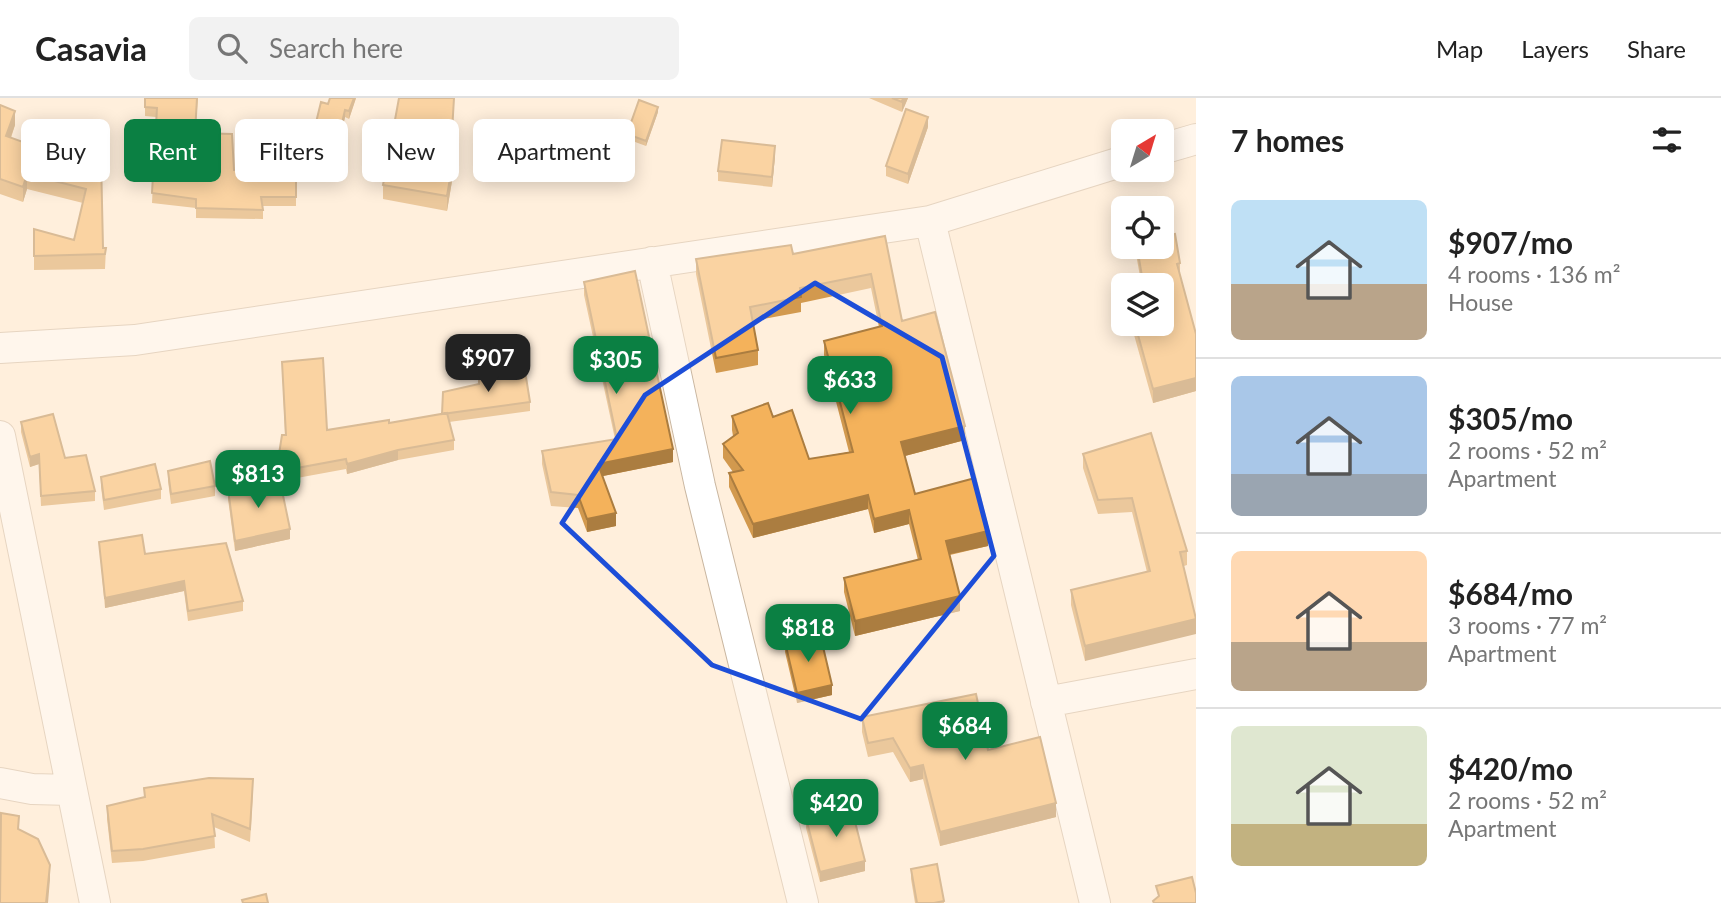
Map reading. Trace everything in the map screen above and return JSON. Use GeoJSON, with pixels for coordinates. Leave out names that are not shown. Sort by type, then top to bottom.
{"type":"FeatureCollection","features":[{"type":"Feature","properties":{"kind":"street"},"geometry":{"type":"LineString","coordinates":[[1174,145],[1196,139]]}},
{"type":"Feature","properties":{"kind":"street"},"geometry":{"type":"LineString","coordinates":[[0,348],[135,340],[930,221],[1111,165]]}},
{"type":"Feature","properties":{"kind":"street"},"geometry":{"type":"LineString","coordinates":[[930,221],[1094,903]]}},
{"type":"Feature","properties":{"kind":"street"},"geometry":{"type":"LineString","coordinates":[[652,262],[703,499],[803,903]]}},
{"type":"Feature","properties":{"kind":"street"},"geometry":{"type":"LineString","coordinates":[[0,436],[95,903]]}},
{"type":"Feature","properties":{"kind":"street"},"geometry":{"type":"LineString","coordinates":[[1046,702],[1196,674]]}},
{"type":"Feature","properties":{"kind":"street"},"geometry":{"type":"LineString","coordinates":[[0,783],[32,789],[71,790]]}},
{"type":"Feature","properties":{"kind":"highlighted area"},"geometry":{"type":"Polygon","coordinates":[[[815,283],[942,357],[994,556],[861,719],[712,665],[562,523],[645,395],[815,283]]]}},
{"type":"Feature","properties":{"kind":"building"},"geometry":{"type":"Polygon","coordinates":[[[145,98],[197,98],[196,119],[156,119],[157,108],[145,107],[145,98]]]}},
{"type":"Feature","properties":{"kind":"building"},"geometry":{"type":"Polygon","coordinates":[[[330,98],[354,98],[349,111],[345,110],[343,119],[317,119],[321,102],[328,104],[330,98]]]}},
{"type":"Feature","properties":{"kind":"building"},"geometry":{"type":"Polygon","coordinates":[[[399,98],[454,98],[453,119],[395,119],[399,98]]]}},
{"type":"Feature","properties":{"kind":"building"},"geometry":{"type":"Polygon","coordinates":[[[639,100],[658,107],[646,141],[635,137],[635,119],[632,119],[639,100]]]}},
{"type":"Feature","properties":{"kind":"building"},"geometry":{"type":"Polygon","coordinates":[[[0,105],[15,111],[6,136],[21,141],[21,182],[25,182],[23,187],[0,179],[0,105]]]}},
{"type":"Feature","properties":{"kind":"building"},"geometry":{"type":"Polygon","coordinates":[[[906,109],[928,117],[908,174],[886,166],[906,109]]]}},
{"type":"Feature","properties":{"kind":"building"},"geometry":{"type":"Polygon","coordinates":[[[221,134],[232,134],[235,182],[296,182],[296,197],[261,197],[263,210],[196,208],[196,199],[152,193],[153,182],[221,182],[221,134]]]}},
{"type":"Feature","properties":{"kind":"building"},"geometry":{"type":"Polygon","coordinates":[[[722,140],[775,146],[772,177],[718,171],[722,140]]]}},
{"type":"Feature","properties":{"kind":"building"},"geometry":{"type":"Polygon","coordinates":[[[58,182],[102,182],[105,254],[34,256],[34,229],[74,240],[86,189],[58,182]]]}},
{"type":"Feature","properties":{"kind":"building"},"geometry":{"type":"Polygon","coordinates":[[[384,182],[449,182],[447,196],[383,185],[384,182]]]}},
{"type":"Feature","properties":{"kind":"building"},"geometry":{"type":"Polygon","coordinates":[[[1174,234],[1180,263],[1177,264],[1196,334],[1196,378],[1153,389],[1138,336],[1174,336],[1174,273],[1141,273],[1139,259],[1174,259],[1174,234]]]}},
{"type":"Feature","properties":{"kind":"building"},"geometry":{"type":"Polygon","coordinates":[[[885,236],[902,321],[935,312],[965,426],[901,442],[915,494],[975,478],[988,531],[946,541],[960,596],[855,621],[844,578],[921,559],[909,510],[874,519],[868,495],[753,524],[729,473],[743,470],[723,444],[738,433],[732,416],[768,403],[773,417],[792,410],[809,459],[853,452],[824,341],[882,326],[871,274],[800,288],[801,297],[750,307],[758,350],[716,358],[696,259],[791,245],[793,254],[885,236]]]}},
{"type":"Feature","properties":{"kind":"building"},"geometry":{"type":"Polygon","coordinates":[[[635,271],[673,449],[598,464],[616,513],[587,519],[578,495],[551,492],[542,451],[617,439],[584,282],[635,271]]]}},
{"type":"Feature","properties":{"kind":"building"},"geometry":{"type":"Polygon","coordinates":[[[323,358],[327,430],[447,413],[454,440],[398,450],[347,464],[346,459],[286,470],[279,454],[282,435],[286,435],[282,362],[323,358]]]}},
{"type":"Feature","properties":{"kind":"building"},"geometry":{"type":"Polygon","coordinates":[[[525,371],[530,402],[442,414],[443,392],[479,384],[479,378],[525,371]]]}},
{"type":"Feature","properties":{"kind":"building"},"geometry":{"type":"Polygon","coordinates":[[[53,414],[65,458],[86,455],[95,491],[41,496],[39,454],[30,457],[21,422],[53,414]]]}},
{"type":"Feature","properties":{"kind":"building"},"geometry":{"type":"Polygon","coordinates":[[[1151,433],[1187,551],[1180,552],[1196,619],[1085,646],[1071,590],[1150,571],[1132,498],[1098,500],[1083,454],[1151,433]]]}},
{"type":"Feature","properties":{"kind":"building"},"geometry":{"type":"Polygon","coordinates":[[[210,461],[215,486],[171,494],[168,471],[210,461]]]}},
{"type":"Feature","properties":{"kind":"building"},"geometry":{"type":"Polygon","coordinates":[[[155,464],[161,489],[104,500],[101,477],[155,464]]]}},
{"type":"Feature","properties":{"kind":"building"},"geometry":{"type":"Polygon","coordinates":[[[280,481],[290,529],[235,541],[228,489],[280,481]]]}},
{"type":"Feature","properties":{"kind":"building"},"geometry":{"type":"Polygon","coordinates":[[[142,535],[145,554],[226,543],[243,601],[188,611],[184,581],[105,598],[99,542],[142,535]]]}},
{"type":"Feature","properties":{"kind":"building"},"geometry":{"type":"Polygon","coordinates":[[[820,634],[832,685],[797,693],[785,642],[820,634]]]}},
{"type":"Feature","properties":{"kind":"building"},"geometry":{"type":"Polygon","coordinates":[[[976,694],[988,750],[1040,737],[1056,803],[940,832],[923,765],[910,768],[893,738],[868,743],[862,717],[976,694]]]}},
{"type":"Feature","properties":{"kind":"building"},"geometry":{"type":"Polygon","coordinates":[[[209,778],[253,779],[250,829],[212,814],[215,836],[143,849],[112,851],[107,806],[145,797],[144,788],[209,778]]]}},
{"type":"Feature","properties":{"kind":"building"},"geometry":{"type":"Polygon","coordinates":[[[851,806],[865,861],[820,872],[806,818],[851,806]]]}},
{"type":"Feature","properties":{"kind":"building"},"geometry":{"type":"Polygon","coordinates":[[[1,813],[19,816],[18,829],[38,839],[50,865],[46,903],[0,903],[1,813]]]}},
{"type":"Feature","properties":{"kind":"building"},"geometry":{"type":"Polygon","coordinates":[[[937,864],[944,901],[917,903],[911,869],[937,864]]]}},
{"type":"Feature","properties":{"kind":"building"},"geometry":{"type":"Polygon","coordinates":[[[1192,877],[1196,903],[1154,903],[1159,896],[1156,886],[1192,877]]]}},
{"type":"Feature","properties":{"kind":"building"},"geometry":{"type":"Polygon","coordinates":[[[266,894],[268,903],[243,903],[242,900],[266,894]]]}}]}
